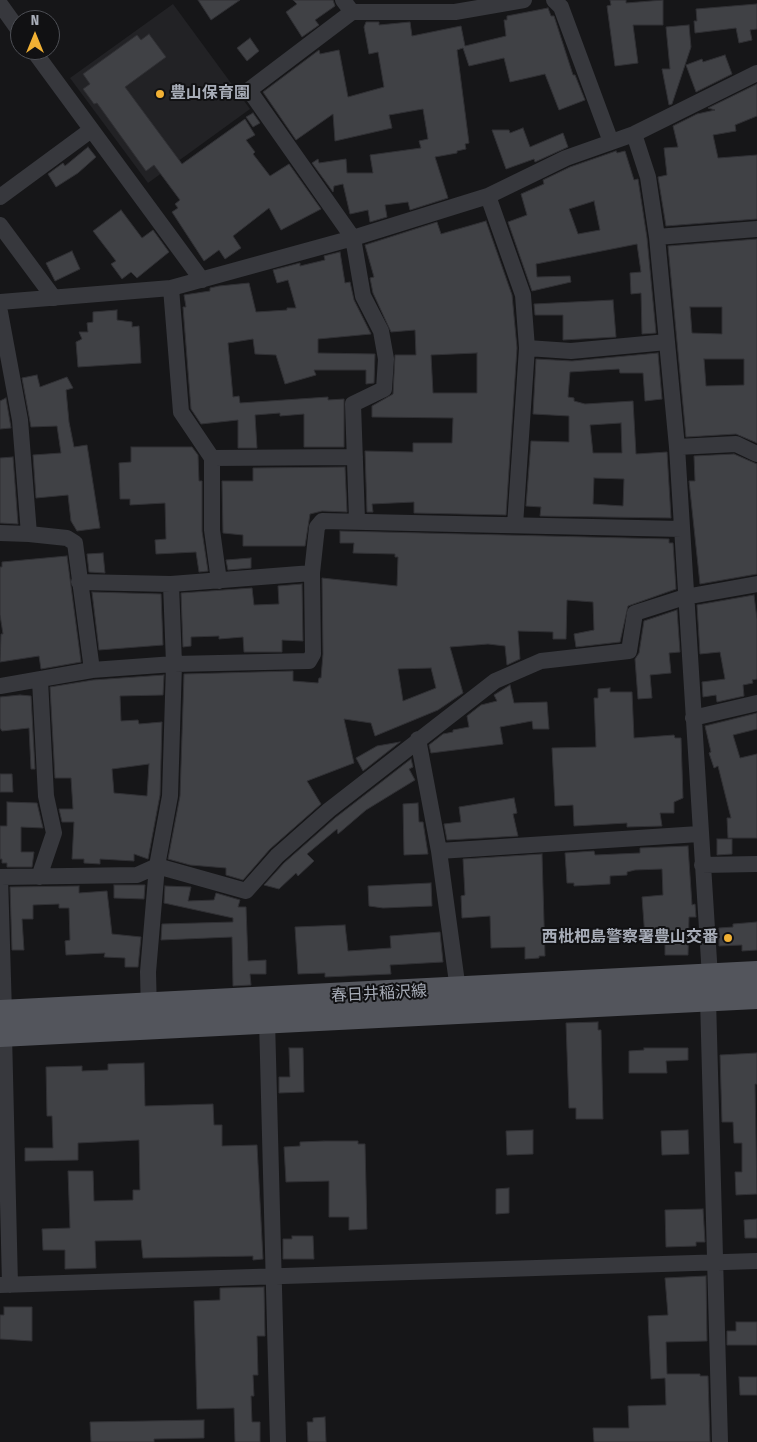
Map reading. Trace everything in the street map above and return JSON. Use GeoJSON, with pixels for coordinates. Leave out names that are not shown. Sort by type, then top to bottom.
{"type":"FeatureCollection","features":[{"type":"Feature","properties":{"kind":"main road","name":"春日井稲沢線"},"geometry":{"type":"LineString","coordinates":[[148,1016],[267,1020],[709,988],[757,974]]}},
{"type":"Feature","properties":{"kind":"main road","name":"春日井稲沢線"},"geometry":{"type":"LineString","coordinates":[[2,1024],[148,1016],[458,990],[709,988],[757,996]]}},
{"type":"Feature","properties":{"kind":"street"},"geometry":{"type":"LineString","coordinates":[[357,520],[352,404],[384,389],[386,360],[381,331],[363,296],[352,238],[249,90],[347,6],[455,12],[524,0]]}},
{"type":"Feature","properties":{"kind":"street"},"geometry":{"type":"LineString","coordinates":[[554,0],[561,7],[611,142]]}},
{"type":"Feature","properties":{"kind":"street"},"geometry":{"type":"LineString","coordinates":[[0,4],[10,18]]}},
{"type":"Feature","properties":{"kind":"street"},"geometry":{"type":"LineString","coordinates":[[40,60],[202,280]]}},
{"type":"Feature","properties":{"kind":"street"},"geometry":{"type":"LineString","coordinates":[[0,302],[171,288],[352,238],[488,196],[566,158],[634,134],[757,74]]}},
{"type":"Feature","properties":{"kind":"street"},"geometry":{"type":"LineString","coordinates":[[0,197],[91,130]]}},
{"type":"Feature","properties":{"kind":"street"},"geometry":{"type":"LineString","coordinates":[[634,134],[648,177],[657,237],[677,447],[709,988],[714,1262],[720,1442]]}},
{"type":"Feature","properties":{"kind":"street"},"geometry":{"type":"LineString","coordinates":[[488,196],[523,295],[527,348],[515,525]]}},
{"type":"Feature","properties":{"kind":"street"},"geometry":{"type":"LineString","coordinates":[[0,225],[54,298]]}},
{"type":"Feature","properties":{"kind":"street"},"geometry":{"type":"LineString","coordinates":[[657,237],[757,229]]}},
{"type":"Feature","properties":{"kind":"street"},"geometry":{"type":"LineString","coordinates":[[171,288],[181,412],[212,458],[212,530],[219,581]]}},
{"type":"Feature","properties":{"kind":"street"},"geometry":{"type":"LineString","coordinates":[[0,312],[18,401],[29,534]]}},
{"type":"Feature","properties":{"kind":"street"},"geometry":{"type":"LineString","coordinates":[[527,348],[571,351],[667,342]]}},
{"type":"Feature","properties":{"kind":"street"},"geometry":{"type":"LineString","coordinates":[[677,447],[736,444],[757,454]]}},
{"type":"Feature","properties":{"kind":"street"},"geometry":{"type":"LineString","coordinates":[[212,458],[355,457]]}},
{"type":"Feature","properties":{"kind":"street"},"geometry":{"type":"LineString","coordinates":[[0,686],[92,670],[174,664],[309,661],[313,654],[312,573],[317,527],[322,521],[357,520],[682,529]]}},
{"type":"Feature","properties":{"kind":"street"},"geometry":{"type":"LineString","coordinates":[[0,533],[29,534],[72,540],[75,543],[92,670]]}},
{"type":"Feature","properties":{"kind":"street"},"geometry":{"type":"LineString","coordinates":[[79,582],[171,584],[312,573]]}},
{"type":"Feature","properties":{"kind":"street"},"geometry":{"type":"LineString","coordinates":[[148,1016],[148,972],[157,866],[170,796],[174,664],[171,584]]}},
{"type":"Feature","properties":{"kind":"street"},"geometry":{"type":"LineString","coordinates":[[757,584],[685,597],[636,613],[629,650],[541,661],[495,681],[329,810],[276,856],[246,892],[157,866],[137,875],[0,877],[5,1285],[757,1261]]}},
{"type":"Feature","properties":{"kind":"street"},"geometry":{"type":"LineString","coordinates":[[39,877],[54,833],[46,796],[40,680]]}},
{"type":"Feature","properties":{"kind":"street"},"geometry":{"type":"LineString","coordinates":[[693,718],[757,703]]}},
{"type":"Feature","properties":{"kind":"street"},"geometry":{"type":"LineString","coordinates":[[418,739],[439,850],[458,990]]}},
{"type":"Feature","properties":{"kind":"street"},"geometry":{"type":"LineString","coordinates":[[439,850],[699,834]]}},
{"type":"Feature","properties":{"kind":"street"},"geometry":{"type":"LineString","coordinates":[[702,865],[757,864]]}},
{"type":"Feature","properties":{"kind":"street"},"geometry":{"type":"LineString","coordinates":[[267,1020],[272,1276],[278,1442]]}},
{"type":"Feature","properties":{"kind":"shaded area","name":"豊山保育園"},"geometry":{"type":"Polygon","coordinates":[[[173,4],[250,109],[148,183],[70,78],[173,4]]]}},
{"type":"Feature","properties":{"kind":"building"},"geometry":{"type":"Polygon","coordinates":[[[198,0],[240,0],[211,20],[198,0]]]}},
{"type":"Feature","properties":{"kind":"building"},"geometry":{"type":"Polygon","coordinates":[[[293,0],[333,0],[335,6],[315,20],[319,25],[302,37],[286,12],[297,4],[293,0]]]}},
{"type":"Feature","properties":{"kind":"building"},"geometry":{"type":"Polygon","coordinates":[[[610,0],[626,0],[626,3],[663,0],[663,25],[633,25],[638,63],[615,66],[607,6],[611,5],[610,0]]]}},
{"type":"Feature","properties":{"kind":"building"},"geometry":{"type":"Polygon","coordinates":[[[757,4],[757,29],[750,30],[752,40],[739,43],[736,28],[695,33],[696,9],[757,4]]]}},
{"type":"Feature","properties":{"kind":"building"},"geometry":{"type":"Polygon","coordinates":[[[548,8],[551,16],[554,16],[573,75],[575,75],[585,100],[559,110],[545,74],[510,82],[504,58],[469,66],[463,48],[457,50],[469,143],[465,144],[466,149],[457,151],[457,153],[435,157],[448,198],[410,210],[408,202],[385,205],[387,217],[370,222],[368,210],[350,214],[343,184],[334,186],[333,192],[312,163],[318,159],[319,163],[346,159],[347,173],[373,173],[370,155],[421,148],[419,141],[428,139],[423,109],[389,115],[392,128],[335,141],[333,114],[296,140],[263,92],[319,50],[320,54],[339,50],[348,97],[384,87],[378,52],[369,54],[364,27],[366,22],[379,22],[379,25],[410,22],[412,36],[461,26],[465,46],[506,36],[504,20],[507,20],[507,16],[548,8]]]}},
{"type":"Feature","properties":{"kind":"building"},"geometry":{"type":"Polygon","coordinates":[[[689,25],[691,47],[672,104],[669,105],[662,69],[670,69],[666,27],[689,25]]]}},
{"type":"Feature","properties":{"kind":"building"},"geometry":{"type":"Polygon","coordinates":[[[149,34],[166,57],[125,87],[182,164],[245,119],[255,135],[246,140],[255,152],[253,154],[270,176],[289,164],[321,209],[281,230],[269,208],[233,236],[241,248],[225,259],[219,250],[204,261],[172,212],[178,208],[175,204],[180,200],[154,165],[146,171],[97,103],[94,104],[83,89],[90,84],[83,74],[137,35],[141,40],[149,34]]]}},
{"type":"Feature","properties":{"kind":"building"},"geometry":{"type":"Polygon","coordinates":[[[250,38],[259,51],[247,61],[237,48],[250,38]]]}},
{"type":"Feature","properties":{"kind":"building"},"geometry":{"type":"Polygon","coordinates":[[[725,55],[732,74],[696,92],[686,65],[702,59],[703,62],[725,55]]]}},
{"type":"Feature","properties":{"kind":"building"},"geometry":{"type":"Polygon","coordinates":[[[757,84],[757,116],[735,125],[736,131],[713,135],[718,158],[757,155],[757,219],[666,226],[658,177],[667,175],[664,148],[678,147],[673,126],[697,114],[715,110],[708,108],[757,84]]]}},
{"type":"Feature","properties":{"kind":"building"},"geometry":{"type":"Polygon","coordinates":[[[253,113],[260,123],[253,127],[246,117],[253,113]]]}},
{"type":"Feature","properties":{"kind":"building"},"geometry":{"type":"Polygon","coordinates":[[[523,128],[530,147],[563,133],[568,147],[535,162],[534,159],[506,169],[492,130],[509,130],[510,133],[523,128]]]}},
{"type":"Feature","properties":{"kind":"building"},"geometry":{"type":"Polygon","coordinates":[[[88,147],[96,157],[78,173],[56,187],[48,174],[63,163],[65,166],[88,147]]]}},
{"type":"Feature","properties":{"kind":"building"},"geometry":{"type":"Polygon","coordinates":[[[616,151],[617,153],[625,151],[634,180],[638,179],[647,238],[656,333],[642,334],[641,293],[631,294],[630,273],[641,272],[637,244],[536,264],[537,277],[570,276],[571,282],[532,291],[508,222],[527,215],[521,194],[544,184],[543,180],[570,167],[616,151]],[[594,201],[569,209],[578,234],[600,230],[594,201]]]}},
{"type":"Feature","properties":{"kind":"building"},"geometry":{"type":"Polygon","coordinates":[[[121,210],[142,238],[153,230],[169,252],[137,278],[131,272],[122,279],[111,264],[116,261],[93,231],[121,210]]]}},
{"type":"Feature","properties":{"kind":"building"},"geometry":{"type":"Polygon","coordinates":[[[486,221],[512,295],[517,348],[506,515],[414,513],[414,502],[372,504],[373,512],[367,512],[365,451],[413,452],[413,443],[452,443],[453,418],[372,417],[372,406],[393,394],[395,355],[416,355],[415,330],[391,332],[373,293],[370,278],[374,277],[365,245],[437,222],[441,234],[486,221]],[[477,353],[431,355],[433,393],[477,393],[477,353]]]}},
{"type":"Feature","properties":{"kind":"building"},"geometry":{"type":"Polygon","coordinates":[[[757,239],[757,443],[736,434],[686,437],[668,246],[757,239]],[[690,307],[692,333],[722,334],[722,307],[690,307]],[[704,359],[706,386],[744,385],[744,359],[704,359]]]}},
{"type":"Feature","properties":{"kind":"building"},"geometry":{"type":"Polygon","coordinates":[[[72,251],[80,269],[55,281],[46,263],[72,251]]]}},
{"type":"Feature","properties":{"kind":"building"},"geometry":{"type":"Polygon","coordinates":[[[340,252],[345,283],[350,282],[354,300],[371,334],[318,339],[318,353],[375,354],[374,383],[366,384],[366,370],[314,370],[316,375],[285,384],[276,355],[255,354],[253,339],[228,343],[233,397],[239,396],[240,403],[328,397],[328,400],[344,399],[344,447],[304,447],[304,414],[280,416],[280,413],[255,415],[257,448],[238,448],[238,420],[201,424],[191,409],[183,307],[186,307],[184,295],[210,291],[210,288],[219,286],[249,283],[256,312],[296,308],[288,280],[277,283],[273,270],[300,263],[300,266],[325,260],[324,256],[340,252]]]}},
{"type":"Feature","properties":{"kind":"building"},"geometry":{"type":"Polygon","coordinates":[[[613,300],[616,337],[563,340],[563,315],[535,315],[534,304],[613,300]]]}},
{"type":"Feature","properties":{"kind":"building"},"geometry":{"type":"Polygon","coordinates":[[[117,310],[117,320],[132,322],[132,327],[139,326],[141,363],[78,367],[76,342],[82,339],[79,332],[88,332],[87,323],[93,322],[93,312],[117,310]]]}},
{"type":"Feature","properties":{"kind":"building"},"geometry":{"type":"Polygon","coordinates":[[[658,353],[662,399],[645,401],[643,373],[620,373],[619,369],[570,372],[568,397],[585,404],[633,401],[636,454],[667,452],[671,518],[540,516],[541,507],[526,506],[531,441],[569,442],[569,416],[533,414],[536,359],[572,361],[658,353]],[[621,423],[590,425],[593,453],[622,453],[621,423]],[[594,478],[593,504],[623,506],[624,479],[594,478]]]}},
{"type":"Feature","properties":{"kind":"building"},"geometry":{"type":"Polygon","coordinates":[[[37,375],[40,387],[67,377],[73,388],[66,390],[69,422],[74,447],[87,445],[100,528],[77,531],[71,521],[68,495],[36,498],[33,455],[61,453],[57,426],[31,427],[22,378],[37,375]]]}},
{"type":"Feature","properties":{"kind":"building"},"geometry":{"type":"Polygon","coordinates":[[[6,398],[11,428],[0,429],[0,401],[6,398]]]}},
{"type":"Feature","properties":{"kind":"building"},"geometry":{"type":"Polygon","coordinates":[[[131,447],[192,447],[198,455],[199,481],[202,481],[202,531],[208,571],[199,572],[196,552],[156,554],[155,540],[166,539],[165,503],[130,505],[130,499],[120,499],[119,463],[131,462],[131,447]]]}},
{"type":"Feature","properties":{"kind":"building"},"geometry":{"type":"Polygon","coordinates":[[[734,454],[757,464],[757,574],[700,584],[689,481],[695,481],[694,456],[734,454]]]}},
{"type":"Feature","properties":{"kind":"building"},"geometry":{"type":"Polygon","coordinates":[[[13,457],[18,524],[0,523],[0,458],[13,457]]]}},
{"type":"Feature","properties":{"kind":"building"},"geometry":{"type":"Polygon","coordinates":[[[345,467],[347,512],[322,511],[310,514],[305,546],[243,546],[243,535],[223,533],[222,481],[253,481],[253,468],[345,467]]]}},
{"type":"Feature","properties":{"kind":"building"},"geometry":{"type":"Polygon","coordinates":[[[340,531],[669,539],[669,543],[673,543],[676,589],[628,606],[620,642],[576,647],[574,634],[594,630],[593,602],[567,600],[566,639],[553,639],[553,632],[518,631],[520,659],[507,665],[505,646],[488,644],[450,647],[463,693],[438,710],[375,736],[371,723],[344,719],[354,763],[307,781],[321,804],[270,849],[243,880],[226,875],[226,868],[190,865],[168,859],[180,796],[184,674],[293,671],[293,681],[318,683],[319,678],[321,678],[323,654],[322,578],[397,586],[398,557],[395,557],[395,554],[353,553],[354,543],[340,543],[340,531]],[[431,668],[398,669],[403,701],[436,688],[431,668]]]}},
{"type":"Feature","properties":{"kind":"building"},"geometry":{"type":"Polygon","coordinates":[[[103,553],[105,573],[89,572],[87,554],[103,553]]]}},
{"type":"Feature","properties":{"kind":"building"},"geometry":{"type":"Polygon","coordinates":[[[67,556],[81,662],[41,669],[39,656],[0,662],[1,634],[3,634],[0,615],[0,567],[2,567],[2,562],[67,556]]]}},
{"type":"Feature","properties":{"kind":"building"},"geometry":{"type":"Polygon","coordinates":[[[251,558],[251,568],[228,570],[226,560],[251,558]]]}},
{"type":"Feature","properties":{"kind":"building"},"geometry":{"type":"Polygon","coordinates":[[[302,584],[303,641],[282,640],[282,652],[244,652],[243,637],[219,639],[219,636],[191,637],[191,646],[183,647],[181,593],[252,588],[254,605],[279,604],[278,586],[302,584]]]}},
{"type":"Feature","properties":{"kind":"building"},"geometry":{"type":"Polygon","coordinates":[[[92,592],[161,594],[163,645],[99,650],[92,592]]]}},
{"type":"Feature","properties":{"kind":"building"},"geometry":{"type":"Polygon","coordinates":[[[754,595],[757,619],[757,679],[752,680],[753,683],[743,685],[744,696],[717,702],[716,695],[703,697],[702,682],[725,679],[720,652],[700,654],[697,605],[754,595]]]}},
{"type":"Feature","properties":{"kind":"building"},"geometry":{"type":"Polygon","coordinates":[[[677,610],[680,652],[669,653],[671,673],[650,675],[652,698],[638,699],[635,659],[639,653],[644,621],[677,610]]]}},
{"type":"Feature","properties":{"kind":"building"},"geometry":{"type":"Polygon","coordinates":[[[164,675],[163,695],[120,696],[121,721],[138,720],[139,724],[162,722],[160,795],[148,859],[134,854],[134,861],[100,859],[100,864],[84,863],[84,859],[72,859],[74,822],[62,822],[59,809],[73,809],[71,778],[55,778],[50,687],[93,680],[164,675]],[[149,764],[112,769],[114,793],[147,796],[149,764]]]}},
{"type":"Feature","properties":{"kind":"building"},"geometry":{"type":"Polygon","coordinates":[[[510,685],[514,703],[547,702],[549,729],[533,729],[532,721],[500,727],[503,744],[431,753],[429,745],[443,734],[469,727],[467,716],[481,705],[497,701],[494,695],[510,685]]]}},
{"type":"Feature","properties":{"kind":"building"},"geometry":{"type":"Polygon","coordinates":[[[610,688],[610,692],[632,692],[634,738],[674,735],[675,738],[681,738],[683,798],[674,802],[674,813],[660,813],[662,826],[627,827],[627,823],[574,826],[573,805],[555,806],[552,748],[596,747],[594,698],[598,698],[598,689],[610,688]]]}},
{"type":"Feature","properties":{"kind":"building"},"geometry":{"type":"Polygon","coordinates":[[[31,696],[35,769],[31,769],[29,728],[2,731],[0,728],[0,697],[31,696]]]}},
{"type":"Feature","properties":{"kind":"building"},"geometry":{"type":"Polygon","coordinates":[[[757,713],[757,729],[733,735],[740,758],[757,754],[757,838],[728,838],[727,818],[731,818],[718,766],[714,768],[709,753],[711,752],[705,726],[757,713]]]}},
{"type":"Feature","properties":{"kind":"building"},"geometry":{"type":"Polygon","coordinates":[[[400,742],[363,771],[356,758],[377,746],[400,742]]]}},
{"type":"Feature","properties":{"kind":"building"},"geometry":{"type":"Polygon","coordinates":[[[411,759],[413,767],[409,769],[415,780],[366,810],[338,834],[337,829],[307,854],[314,861],[298,876],[296,873],[279,889],[264,885],[284,863],[335,818],[411,759]]]}},
{"type":"Feature","properties":{"kind":"building"},"geometry":{"type":"Polygon","coordinates":[[[0,774],[12,774],[13,792],[0,792],[0,774]]]}},
{"type":"Feature","properties":{"kind":"building"},"geometry":{"type":"Polygon","coordinates":[[[514,798],[517,813],[513,814],[518,836],[447,840],[444,824],[461,822],[459,807],[514,798]]]}},
{"type":"Feature","properties":{"kind":"building"},"geometry":{"type":"Polygon","coordinates":[[[7,802],[37,803],[43,828],[21,827],[21,852],[34,852],[32,867],[7,867],[7,863],[2,863],[2,859],[0,859],[0,826],[7,826],[7,802]]]}},
{"type":"Feature","properties":{"kind":"building"},"geometry":{"type":"Polygon","coordinates":[[[418,803],[419,822],[423,822],[428,854],[404,855],[403,804],[418,803]]]}},
{"type":"Feature","properties":{"kind":"building"},"geometry":{"type":"Polygon","coordinates":[[[717,839],[732,839],[732,854],[717,855],[717,839]]]}},
{"type":"Feature","properties":{"kind":"building"},"geometry":{"type":"Polygon","coordinates":[[[688,846],[692,905],[695,904],[696,917],[689,917],[688,955],[665,955],[665,937],[645,938],[642,897],[663,895],[662,869],[635,870],[627,872],[627,875],[610,876],[610,884],[574,886],[574,883],[567,883],[565,853],[594,851],[595,855],[640,853],[640,848],[688,846]]]}},
{"type":"Feature","properties":{"kind":"building"},"geometry":{"type":"Polygon","coordinates":[[[542,854],[545,956],[525,959],[525,947],[491,948],[490,916],[462,918],[461,896],[465,895],[463,859],[542,854]]]}},
{"type":"Feature","properties":{"kind":"building"},"geometry":{"type":"Polygon","coordinates":[[[431,883],[432,906],[383,908],[369,906],[368,886],[431,883]]]}},
{"type":"Feature","properties":{"kind":"building"},"geometry":{"type":"Polygon","coordinates":[[[114,885],[145,885],[144,899],[114,898],[114,885]]]}},
{"type":"Feature","properties":{"kind":"building"},"geometry":{"type":"Polygon","coordinates":[[[79,886],[79,893],[107,891],[112,934],[141,937],[138,967],[125,967],[125,958],[104,957],[105,953],[66,955],[65,941],[70,940],[69,908],[59,908],[59,904],[33,905],[33,919],[22,919],[24,950],[12,950],[10,887],[79,886]]]}},
{"type":"Feature","properties":{"kind":"building"},"geometry":{"type":"Polygon","coordinates":[[[165,886],[191,887],[188,901],[214,900],[216,893],[240,900],[238,907],[246,907],[248,961],[266,960],[266,974],[250,974],[251,985],[233,986],[232,937],[161,940],[162,924],[233,922],[233,918],[164,903],[165,886]]]}},
{"type":"Feature","properties":{"kind":"building"},"geometry":{"type":"Polygon","coordinates":[[[757,922],[757,950],[742,951],[742,945],[719,946],[719,928],[733,927],[733,924],[757,922]]]}},
{"type":"Feature","properties":{"kind":"building"},"geometry":{"type":"Polygon","coordinates":[[[345,925],[348,951],[391,948],[390,936],[440,932],[443,962],[390,965],[391,974],[325,977],[325,973],[298,974],[295,927],[345,925]]]}},
{"type":"Feature","properties":{"kind":"building"},"geometry":{"type":"Polygon","coordinates":[[[598,1022],[598,1030],[601,1030],[603,1119],[576,1119],[576,1108],[569,1108],[566,1023],[598,1022]]]}},
{"type":"Feature","properties":{"kind":"building"},"geometry":{"type":"Polygon","coordinates":[[[289,1048],[303,1048],[304,1092],[279,1093],[279,1077],[290,1077],[289,1048]]]}},
{"type":"Feature","properties":{"kind":"building"},"geometry":{"type":"Polygon","coordinates":[[[644,1048],[688,1048],[688,1060],[666,1061],[667,1073],[629,1073],[629,1051],[644,1050],[644,1048]]]}},
{"type":"Feature","properties":{"kind":"building"},"geometry":{"type":"Polygon","coordinates":[[[757,1053],[757,1084],[755,1084],[757,1194],[736,1195],[735,1172],[742,1172],[742,1143],[734,1143],[733,1122],[722,1122],[720,1055],[757,1053]]]}},
{"type":"Feature","properties":{"kind":"building"},"geometry":{"type":"Polygon","coordinates":[[[144,1063],[145,1106],[213,1104],[214,1125],[222,1125],[222,1146],[257,1145],[263,1259],[253,1260],[253,1256],[143,1258],[141,1240],[95,1241],[96,1268],[65,1269],[65,1250],[43,1250],[42,1229],[70,1228],[68,1171],[93,1171],[94,1201],[133,1200],[133,1190],[140,1190],[139,1140],[78,1143],[78,1160],[25,1161],[25,1148],[53,1148],[52,1116],[47,1116],[46,1067],[82,1066],[82,1071],[108,1070],[108,1064],[144,1063]]]}},
{"type":"Feature","properties":{"kind":"building"},"geometry":{"type":"Polygon","coordinates":[[[533,1130],[533,1154],[507,1155],[506,1131],[533,1130]]]}},
{"type":"Feature","properties":{"kind":"building"},"geometry":{"type":"Polygon","coordinates":[[[688,1130],[689,1154],[662,1155],[661,1131],[688,1130]]]}},
{"type":"Feature","properties":{"kind":"building"},"geometry":{"type":"Polygon","coordinates":[[[358,1141],[358,1144],[365,1144],[367,1229],[349,1230],[349,1217],[329,1217],[329,1181],[286,1182],[284,1147],[300,1146],[300,1142],[358,1141]]]}},
{"type":"Feature","properties":{"kind":"building"},"geometry":{"type":"Polygon","coordinates":[[[509,1188],[509,1213],[496,1214],[496,1189],[509,1188]]]}},
{"type":"Feature","properties":{"kind":"building"},"geometry":{"type":"Polygon","coordinates":[[[703,1209],[705,1242],[696,1242],[696,1246],[666,1247],[665,1210],[703,1209]]]}},
{"type":"Feature","properties":{"kind":"building"},"geometry":{"type":"Polygon","coordinates":[[[757,1219],[757,1238],[745,1238],[744,1220],[757,1219]]]}},
{"type":"Feature","properties":{"kind":"building"},"geometry":{"type":"Polygon","coordinates":[[[292,1236],[313,1236],[314,1259],[283,1259],[283,1239],[292,1239],[292,1236]]]}},
{"type":"Feature","properties":{"kind":"building"},"geometry":{"type":"Polygon","coordinates":[[[706,1276],[707,1341],[666,1342],[667,1374],[700,1374],[700,1376],[708,1376],[710,1442],[594,1442],[593,1428],[629,1428],[628,1406],[666,1405],[665,1378],[651,1379],[648,1316],[668,1315],[665,1278],[706,1276]]]}},
{"type":"Feature","properties":{"kind":"building"},"geometry":{"type":"Polygon","coordinates":[[[264,1287],[265,1336],[257,1336],[258,1375],[253,1375],[254,1396],[251,1396],[252,1422],[260,1422],[260,1442],[235,1442],[234,1408],[197,1409],[194,1301],[220,1300],[220,1288],[264,1287]]]}},
{"type":"Feature","properties":{"kind":"building"},"geometry":{"type":"Polygon","coordinates":[[[4,1307],[32,1307],[32,1341],[0,1339],[0,1315],[4,1315],[4,1307]]]}},
{"type":"Feature","properties":{"kind":"building"},"geometry":{"type":"Polygon","coordinates":[[[736,1322],[757,1322],[757,1345],[727,1345],[727,1331],[736,1331],[736,1322]]]}},
{"type":"Feature","properties":{"kind":"building"},"geometry":{"type":"Polygon","coordinates":[[[739,1377],[757,1377],[757,1395],[740,1395],[739,1377]]]}},
{"type":"Feature","properties":{"kind":"building"},"geometry":{"type":"Polygon","coordinates":[[[325,1417],[326,1442],[308,1442],[307,1422],[313,1422],[313,1418],[325,1417]]]}},
{"type":"Feature","properties":{"kind":"building"},"geometry":{"type":"Polygon","coordinates":[[[204,1420],[204,1438],[154,1439],[154,1442],[91,1442],[90,1422],[204,1420]]]}},
{"type":"Feature","properties":{"kind":"place","name":"豊山保育園"},"geometry":{"type":"Point","coordinates":[160,94]}},
{"type":"Feature","properties":{"kind":"place","name":"西枇杷島警察署豊山交番"},"geometry":{"type":"Point","coordinates":[728,938]}}]}
